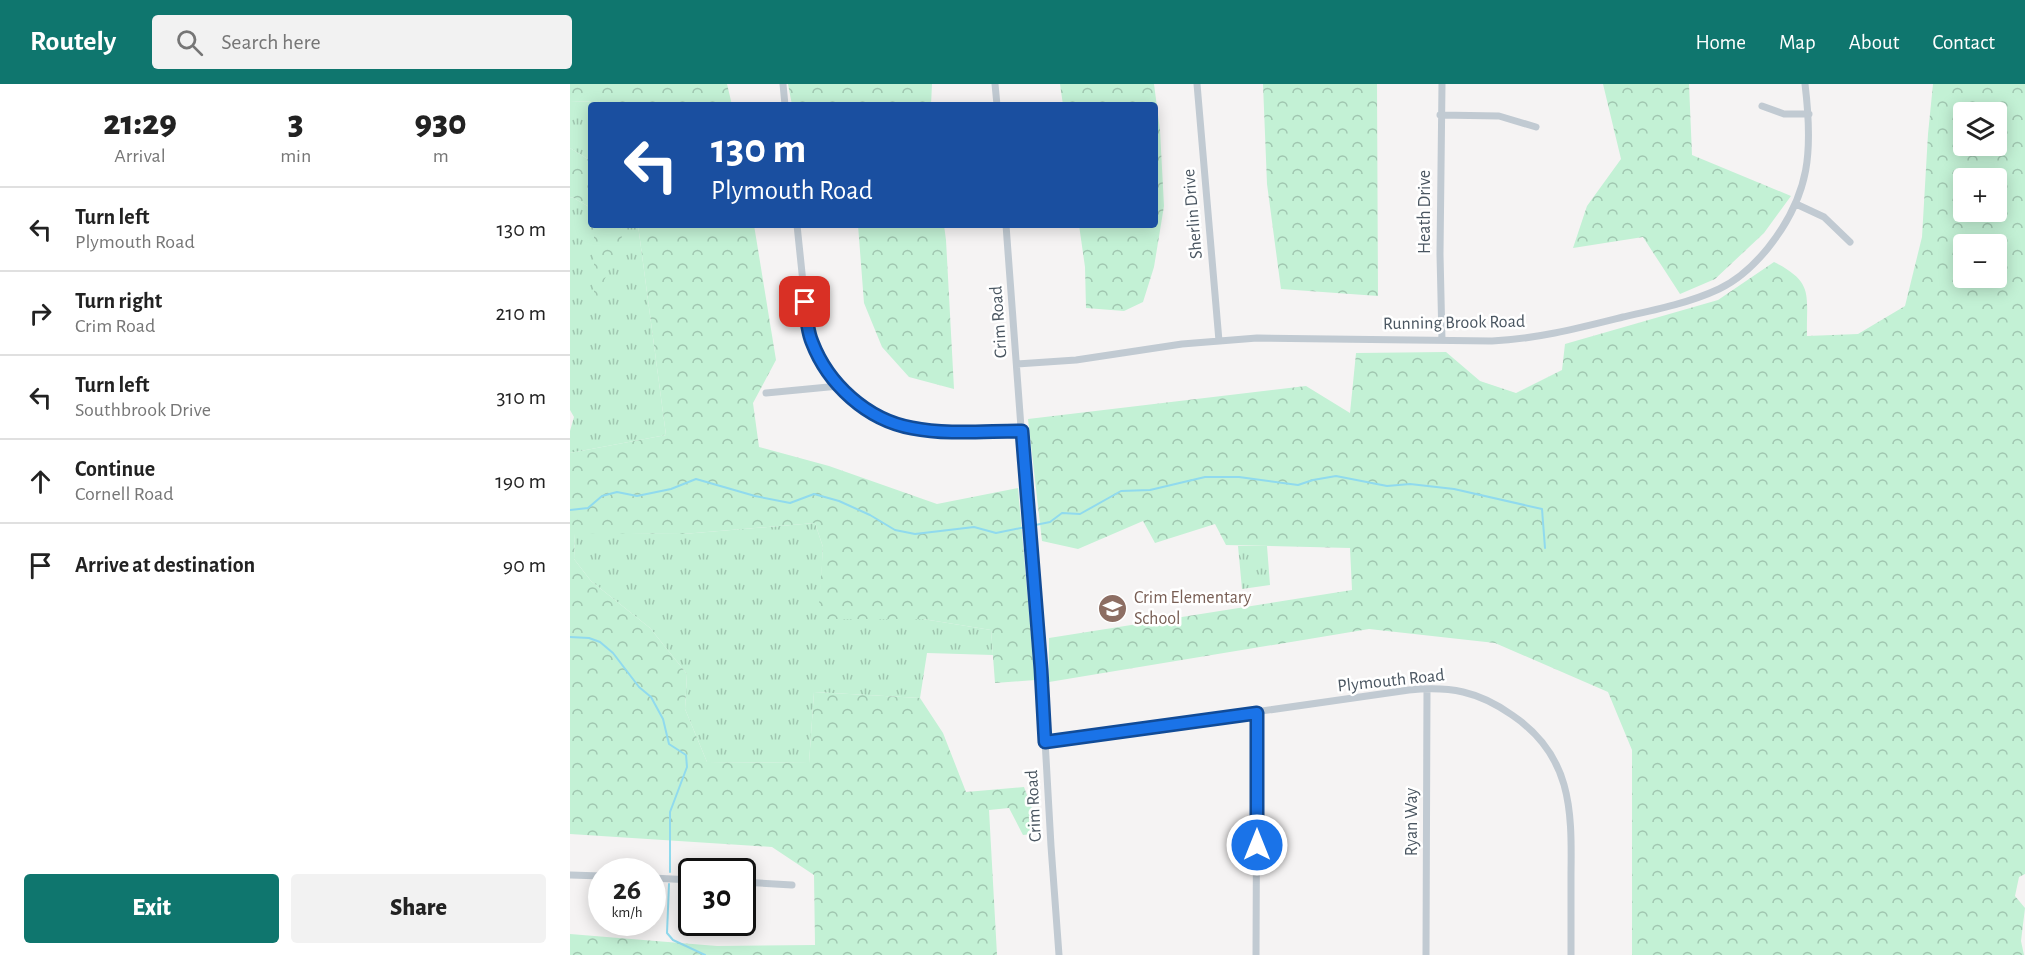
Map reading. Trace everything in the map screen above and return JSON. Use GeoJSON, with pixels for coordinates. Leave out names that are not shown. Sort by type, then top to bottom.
{"type":"FeatureCollection","features":[{"type":"Feature","properties":{"kind":"street"},"geometry":{"type":"LineString","coordinates":[[783,84],[785,102]]}},
{"type":"Feature","properties":{"kind":"street"},"geometry":{"type":"LineString","coordinates":[[995,84],[997,102]]}},
{"type":"Feature","properties":{"kind":"street","name":"Sherlin Drive"},"geometry":{"type":"LineString","coordinates":[[1197,84],[1219,341]]}},
{"type":"Feature","properties":{"kind":"street","name":"Heath Drive"},"geometry":{"type":"LineString","coordinates":[[1442,84],[1440,115],[1442,340]]}},
{"type":"Feature","properties":{"kind":"street","name":"Running Brook Road"},"geometry":{"type":"LineString","coordinates":[[1017,364],[1076,360],[1182,344],[1257,338],[1492,341],[1528,338],[1668,307],[1719,289],[1733,281],[1763,254],[1796,204],[1808,161],[1809,114],[1805,84]]}},
{"type":"Feature","properties":{"kind":"street"},"geometry":{"type":"LineString","coordinates":[[1762,106],[1785,114],[1809,114]]}},
{"type":"Feature","properties":{"kind":"street"},"geometry":{"type":"LineString","coordinates":[[1440,115],[1499,116],[1536,126]]}},
{"type":"Feature","properties":{"kind":"street"},"geometry":{"type":"LineString","coordinates":[[1796,204],[1824,217],[1850,242]]}},
{"type":"Feature","properties":{"kind":"street"},"geometry":{"type":"LineString","coordinates":[[797,228],[807,321],[812,342],[824,365],[839,386],[866,410],[890,423],[942,431],[1022,431]]}},
{"type":"Feature","properties":{"kind":"street","name":"Crim Road"},"geometry":{"type":"LineString","coordinates":[[1006,228],[1041,669],[1059,955]]}},
{"type":"Feature","properties":{"kind":"street"},"geometry":{"type":"LineString","coordinates":[[766,393],[839,386]]}},
{"type":"Feature","properties":{"kind":"street","name":"Plymouth Road"},"geometry":{"type":"LineString","coordinates":[[1045,742],[1427,689],[1457,690],[1498,705],[1521,720],[1540,739],[1554,760],[1564,782],[1572,834],[1571,955]]}},
{"type":"Feature","properties":{"kind":"street","name":"Ryan Way"},"geometry":{"type":"LineString","coordinates":[[1426,955],[1427,689]]}},
{"type":"Feature","properties":{"kind":"street"},"geometry":{"type":"LineString","coordinates":[[1256,955],[1257,713]]}},
{"type":"Feature","properties":{"kind":"street"},"geometry":{"type":"LineString","coordinates":[[570,875],[588,876]]}},
{"type":"Feature","properties":{"kind":"street"},"geometry":{"type":"LineString","coordinates":[[756,883],[792,885]]}},
{"type":"Feature","properties":{"kind":"green space"},"geometry":{"type":"Polygon","coordinates":[[[570,84],[727,84],[731,102],[599,101],[570,102],[570,84]]]}},
{"type":"Feature","properties":{"kind":"green space"},"geometry":{"type":"Polygon","coordinates":[[[788,84],[932,84],[931,102],[791,102],[788,84]]]}},
{"type":"Feature","properties":{"kind":"green space"},"geometry":{"type":"Polygon","coordinates":[[[1060,84],[1154,84],[1156,102],[1063,102],[1060,84]]]}},
{"type":"Feature","properties":{"kind":"green space"},"geometry":{"type":"Polygon","coordinates":[[[1263,84],[1377,84],[1378,296],[1281,289],[1267,184],[1263,84]]]}},
{"type":"Feature","properties":{"kind":"green space"},"geometry":{"type":"Polygon","coordinates":[[[1603,84],[1689,84],[1692,155],[1791,196],[1764,233],[1715,279],[1680,294],[1643,237],[1573,248],[1587,206],[1621,159],[1603,84]]]}},
{"type":"Feature","properties":{"kind":"green space"},"geometry":{"type":"Polygon","coordinates":[[[1933,84],[2025,84],[2025,874],[2019,877],[2015,896],[2025,908],[2021,941],[2024,955],[1632,955],[1632,750],[1608,692],[1495,643],[1369,629],[1049,682],[1049,638],[1352,590],[1350,548],[1226,545],[1215,524],[1155,543],[1143,521],[1078,549],[1042,541],[1028,419],[1306,386],[1350,413],[1356,353],[1446,352],[1480,381],[1516,393],[1562,370],[1565,344],[1718,300],[1774,262],[1796,277],[1806,291],[1807,336],[1858,334],[1905,306],[1922,237],[1933,84]]]}},
{"type":"Feature","properties":{"kind":"green space"},"geometry":{"type":"Polygon","coordinates":[[[599,101],[600,102],[588,102],[588,159],[570,148],[570,102],[599,101]]]}},
{"type":"Feature","properties":{"kind":"green space"},"geometry":{"type":"Polygon","coordinates":[[[1158,115],[1164,206],[1154,267],[1143,302],[1124,311],[1086,308],[1085,267],[1079,228],[1158,228],[1158,115]]]}},
{"type":"Feature","properties":{"kind":"green space"},"geometry":{"type":"Polygon","coordinates":[[[570,148],[588,159],[588,206],[570,198],[570,148]]]}},
{"type":"Feature","properties":{"kind":"green space"},"geometry":{"type":"Polygon","coordinates":[[[570,198],[588,206],[588,228],[601,228],[622,234],[621,228],[638,228],[666,435],[570,453],[570,431],[574,417],[570,410],[570,198]]]}},
{"type":"Feature","properties":{"kind":"green space"},"geometry":{"type":"Polygon","coordinates":[[[594,228],[622,228],[623,234],[594,306],[594,228]]]}},
{"type":"Feature","properties":{"kind":"green space"},"geometry":{"type":"Polygon","coordinates":[[[638,228],[754,228],[776,360],[753,403],[759,447],[829,466],[937,504],[1018,488],[1035,680],[995,683],[991,630],[923,619],[818,619],[823,547],[815,523],[683,534],[575,533],[574,559],[591,581],[650,628],[687,674],[685,709],[707,762],[809,763],[814,692],[920,698],[943,733],[966,792],[1024,787],[1041,833],[1023,835],[1009,808],[989,810],[997,955],[570,955],[570,934],[717,946],[815,945],[814,875],[772,847],[570,834],[570,453],[666,435],[638,228]]]}},
{"type":"Feature","properties":{"kind":"green space"},"geometry":{"type":"Polygon","coordinates":[[[858,228],[944,228],[954,389],[909,377],[882,347],[864,303],[858,228]]]}},
{"type":"Feature","properties":{"kind":"green space"},"geometry":{"type":"Polygon","coordinates":[[[815,523],[823,547],[819,619],[923,619],[991,630],[993,655],[927,653],[920,698],[814,692],[809,763],[707,762],[685,709],[687,674],[650,628],[591,581],[574,559],[575,532],[683,534],[815,523]]]}},
{"type":"Feature","properties":{"kind":"green space"},"geometry":{"type":"Polygon","coordinates":[[[1238,546],[1267,546],[1270,585],[1242,589],[1238,546]]]}},
{"type":"Feature","properties":{"kind":"waterway"},"geometry":{"type":"LineString","coordinates":[[570,510],[588,508],[602,496],[617,492],[637,496],[671,489],[696,479],[755,496],[790,503],[814,494],[839,501],[870,515],[895,530],[915,534],[974,527],[996,533],[1050,522],[1062,513],[1080,514],[1121,491],[1150,490],[1205,477],[1239,477],[1298,485],[1336,476],[1387,486],[1410,484],[1454,489],[1542,509],[1545,548]]}},
{"type":"Feature","properties":{"kind":"waterway"},"geometry":{"type":"LineString","coordinates":[[570,637],[589,638],[600,642],[613,653],[639,687],[651,697],[663,719],[669,744],[686,755],[687,767],[670,812],[670,872]]}},
{"type":"Feature","properties":{"kind":"waterway"},"geometry":{"type":"LineString","coordinates":[[669,884],[667,933],[673,940],[705,955]]}},
{"type":"Feature","properties":{"kind":"place","name":"Crim Elementary School"},"geometry":{"type":"Point","coordinates":[1113,608]}},
{"type":"Feature","properties":{"kind":"route"},"geometry":{"type":"LineString","coordinates":[[805,302],[812,342],[824,365],[839,386],[866,410],[890,423],[912,428],[942,431],[1022,431],[1045,742],[1257,713],[1257,845]]}}]}
